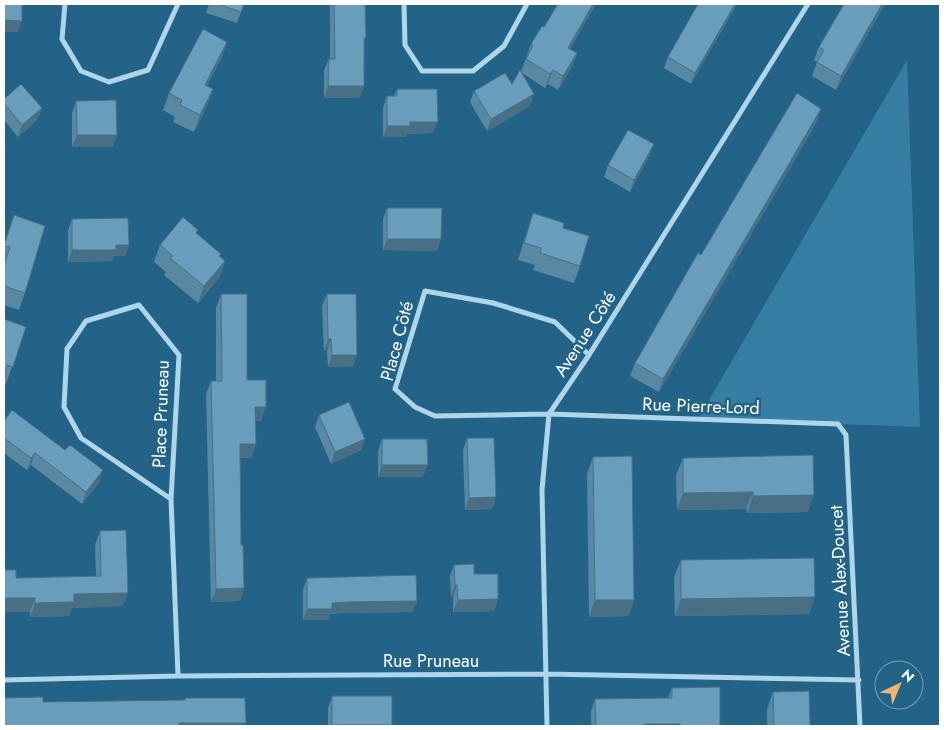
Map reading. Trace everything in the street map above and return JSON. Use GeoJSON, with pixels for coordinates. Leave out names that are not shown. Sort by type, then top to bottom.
{"type":"FeatureCollection","features":[{"type":"Feature","properties":{"kind":"street"},"geometry":{"type":"LineString","coordinates":[[65,4],[62,39],[81,71],[109,82],[148,70],[178,4]]}},
{"type":"Feature","properties":{"kind":"street"},"geometry":{"type":"LineString","coordinates":[[404,4],[404,45],[422,71],[473,71],[504,46],[527,4]]}},
{"type":"Feature","properties":{"kind":"street","name":"Avenue Côté"},"geometry":{"type":"LineString","coordinates":[[547,726],[542,490],[549,414],[589,355],[808,4]]}},
{"type":"Feature","properties":{"kind":"street","name":"Place Côté"},"geometry":{"type":"LineString","coordinates":[[549,414],[435,416],[415,407],[395,390],[425,291],[493,303],[555,322],[589,355]]}},
{"type":"Feature","properties":{"kind":"street","name":"Place Pruneau"},"geometry":{"type":"LineString","coordinates":[[171,499],[81,438],[64,408],[67,349],[86,321],[139,305],[179,355],[171,499],[178,676]]}},
{"type":"Feature","properties":{"kind":"street","name":"Rue Pierre-Lord"},"geometry":{"type":"LineString","coordinates":[[549,414],[838,424],[846,435]]}},
{"type":"Feature","properties":{"kind":"street","name":"Avenue Alex-Doucet"},"geometry":{"type":"LineString","coordinates":[[846,435],[860,726]]}},
{"type":"Feature","properties":{"kind":"street","name":"Rue Pruneau"},"geometry":{"type":"LineString","coordinates":[[4,680],[178,676],[546,674],[859,680]]}},
{"type":"Feature","properties":{"kind":"shaded area"},"geometry":{"type":"Polygon","coordinates":[[[907,60],[920,427],[698,419],[907,60]]]}},
{"type":"Feature","properties":{"kind":"building"},"geometry":{"type":"Polygon","coordinates":[[[4,4],[22,4],[22,21],[4,20],[4,4]]]}},
{"type":"Feature","properties":{"kind":"building"},"geometry":{"type":"Polygon","coordinates":[[[218,4],[244,4],[241,12],[218,4]]]}},
{"type":"Feature","properties":{"kind":"building"},"geometry":{"type":"Polygon","coordinates":[[[334,4],[365,4],[364,86],[328,86],[329,59],[335,59],[334,4]]]}},
{"type":"Feature","properties":{"kind":"building"},"geometry":{"type":"Polygon","coordinates":[[[558,4],[593,4],[568,48],[577,53],[563,76],[553,70],[550,74],[526,59],[533,45],[531,44],[558,4]]]}},
{"type":"Feature","properties":{"kind":"building"},"geometry":{"type":"Polygon","coordinates":[[[698,4],[735,4],[695,73],[668,57],[698,4]]]}},
{"type":"Feature","properties":{"kind":"building"},"geometry":{"type":"Polygon","coordinates":[[[844,4],[882,4],[841,76],[817,62],[824,50],[819,47],[844,4]]]}},
{"type":"Feature","properties":{"kind":"building"},"geometry":{"type":"Polygon","coordinates":[[[203,29],[227,42],[205,85],[213,89],[200,115],[180,105],[182,100],[169,93],[203,29]]]}},
{"type":"Feature","properties":{"kind":"building"},"geometry":{"type":"Polygon","coordinates":[[[520,70],[534,94],[491,119],[474,91],[505,73],[512,84],[520,70]]]}},
{"type":"Feature","properties":{"kind":"building"},"geometry":{"type":"Polygon","coordinates":[[[21,84],[42,108],[22,125],[4,103],[4,99],[21,84]]]}},
{"type":"Feature","properties":{"kind":"building"},"geometry":{"type":"Polygon","coordinates":[[[397,89],[437,89],[438,122],[410,122],[410,126],[387,126],[387,96],[397,96],[397,89]]]}},
{"type":"Feature","properties":{"kind":"building"},"geometry":{"type":"Polygon","coordinates":[[[797,93],[821,109],[663,379],[635,363],[698,253],[701,255],[797,93]]]}},
{"type":"Feature","properties":{"kind":"building"},"geometry":{"type":"Polygon","coordinates":[[[116,100],[117,135],[77,135],[76,101],[116,100]]]}},
{"type":"Feature","properties":{"kind":"building"},"geometry":{"type":"Polygon","coordinates":[[[628,130],[654,144],[634,180],[608,165],[628,130]]]}},
{"type":"Feature","properties":{"kind":"building"},"geometry":{"type":"Polygon","coordinates":[[[387,208],[442,208],[441,239],[387,239],[387,208]]]}},
{"type":"Feature","properties":{"kind":"building"},"geometry":{"type":"Polygon","coordinates":[[[533,213],[564,223],[563,228],[589,236],[580,266],[540,253],[541,248],[524,243],[533,213]]]}},
{"type":"Feature","properties":{"kind":"building"},"geometry":{"type":"Polygon","coordinates":[[[14,215],[45,226],[25,293],[4,286],[4,265],[10,247],[4,246],[14,215]]]}},
{"type":"Feature","properties":{"kind":"building"},"geometry":{"type":"Polygon","coordinates":[[[183,217],[198,230],[196,233],[221,254],[219,256],[225,261],[204,286],[170,258],[173,256],[160,245],[183,217]]]}},
{"type":"Feature","properties":{"kind":"building"},"geometry":{"type":"Polygon","coordinates":[[[128,218],[129,245],[116,245],[116,250],[72,250],[72,219],[128,218]]]}},
{"type":"Feature","properties":{"kind":"building"},"geometry":{"type":"Polygon","coordinates":[[[221,294],[247,294],[247,380],[266,380],[266,407],[255,407],[256,444],[240,444],[241,545],[243,545],[244,588],[216,589],[211,381],[222,381],[221,294]]]}},
{"type":"Feature","properties":{"kind":"building"},"geometry":{"type":"Polygon","coordinates":[[[327,294],[356,294],[357,355],[332,355],[331,339],[328,339],[327,294]]]}},
{"type":"Feature","properties":{"kind":"building"},"geometry":{"type":"Polygon","coordinates":[[[4,319],[26,327],[13,367],[7,365],[4,375],[4,319]]]}},
{"type":"Feature","properties":{"kind":"building"},"geometry":{"type":"Polygon","coordinates":[[[349,402],[365,439],[335,452],[319,415],[349,402]]]}},
{"type":"Feature","properties":{"kind":"building"},"geometry":{"type":"Polygon","coordinates":[[[12,410],[65,450],[70,445],[103,470],[86,492],[35,453],[31,458],[4,438],[4,421],[12,410]]]}},
{"type":"Feature","properties":{"kind":"building"},"geometry":{"type":"Polygon","coordinates":[[[467,438],[494,438],[496,497],[469,498],[467,438]]]}},
{"type":"Feature","properties":{"kind":"building"},"geometry":{"type":"Polygon","coordinates":[[[382,439],[427,439],[428,465],[382,465],[382,439]]]}},
{"type":"Feature","properties":{"kind":"building"},"geometry":{"type":"Polygon","coordinates":[[[813,455],[814,495],[753,496],[753,492],[683,493],[683,458],[813,455]]]}},
{"type":"Feature","properties":{"kind":"building"},"geometry":{"type":"Polygon","coordinates":[[[632,456],[634,600],[595,600],[593,457],[632,456]]]}},
{"type":"Feature","properties":{"kind":"building"},"geometry":{"type":"Polygon","coordinates":[[[126,530],[128,593],[74,594],[74,602],[35,603],[35,598],[4,598],[4,570],[16,570],[16,578],[101,576],[100,531],[126,530]]]}},
{"type":"Feature","properties":{"kind":"building"},"geometry":{"type":"Polygon","coordinates":[[[814,558],[815,597],[681,599],[681,560],[814,558]]]}},
{"type":"Feature","properties":{"kind":"building"},"geometry":{"type":"Polygon","coordinates":[[[474,564],[474,574],[498,574],[498,599],[458,600],[454,565],[474,564]]]}},
{"type":"Feature","properties":{"kind":"building"},"geometry":{"type":"Polygon","coordinates":[[[416,575],[417,601],[332,603],[332,609],[307,609],[307,578],[416,575]]]}},
{"type":"Feature","properties":{"kind":"building"},"geometry":{"type":"Polygon","coordinates":[[[720,687],[720,726],[644,724],[644,726],[596,726],[595,699],[672,698],[672,688],[720,687]]]}},
{"type":"Feature","properties":{"kind":"building"},"geometry":{"type":"Polygon","coordinates":[[[809,691],[810,726],[774,726],[773,692],[809,691]]]}},
{"type":"Feature","properties":{"kind":"building"},"geometry":{"type":"Polygon","coordinates":[[[332,696],[392,696],[392,725],[332,725],[332,696]]]}},
{"type":"Feature","properties":{"kind":"building"},"geometry":{"type":"Polygon","coordinates":[[[43,697],[43,702],[245,698],[246,723],[179,723],[179,726],[4,726],[4,698],[43,697]]]}}]}
